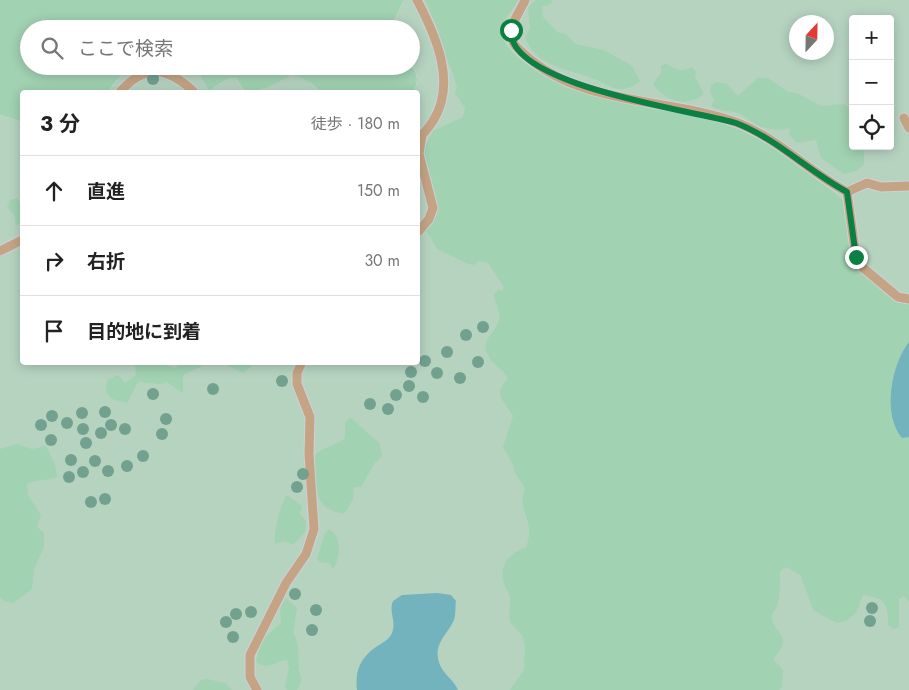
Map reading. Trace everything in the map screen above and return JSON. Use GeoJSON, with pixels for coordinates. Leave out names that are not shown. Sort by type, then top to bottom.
{"type":"FeatureCollection","features":[{"type":"Feature","properties":{"kind":"lane"},"geometry":{"type":"LineString","coordinates":[[417,0],[437,46],[445,85],[437,114],[420,137]]}},
{"type":"Feature","properties":{"kind":"lane"},"geometry":{"type":"LineString","coordinates":[[525,0],[511,30],[511,37],[517,47],[534,63],[577,84],[603,93],[717,117],[754,130],[847,192],[856,257],[862,267],[898,297],[909,299]]}},
{"type":"Feature","properties":{"kind":"lane"},"geometry":{"type":"LineString","coordinates":[[122,90],[131,80],[142,75]]}},
{"type":"Feature","properties":{"kind":"lane"},"geometry":{"type":"LineString","coordinates":[[167,75],[181,80],[192,90]]}},
{"type":"Feature","properties":{"kind":"lane"},"geometry":{"type":"LineString","coordinates":[[904,118],[909,128]]}},
{"type":"Feature","properties":{"kind":"lane"},"geometry":{"type":"LineString","coordinates":[[420,158],[433,208],[420,229]]}},
{"type":"Feature","properties":{"kind":"lane"},"geometry":{"type":"LineString","coordinates":[[847,192],[867,183],[881,187],[909,186]]}},
{"type":"Feature","properties":{"kind":"lane"},"geometry":{"type":"LineString","coordinates":[[0,251],[20,241]]}},
{"type":"Feature","properties":{"kind":"lane"},"geometry":{"type":"LineString","coordinates":[[257,690],[250,677],[250,655],[286,583],[306,554],[314,529],[309,454],[310,417],[297,384],[297,374],[301,365]]}},
{"type":"Feature","properties":{"kind":"green space"},"geometry":{"type":"Polygon","coordinates":[[[0,0],[404,0],[394,20],[20,20],[20,75],[122,75],[109,90],[20,90],[20,121],[0,115],[0,0]]]}},
{"type":"Feature","properties":{"kind":"green space"},"geometry":{"type":"Polygon","coordinates":[[[404,0],[909,0],[909,690],[0,690],[0,115],[20,121],[20,365],[420,365],[420,90],[415,90],[416,75],[420,75],[420,20],[394,20],[404,0]]]}},
{"type":"Feature","properties":{"kind":"green space"},"geometry":{"type":"Polygon","coordinates":[[[425,0],[519,0],[499,28],[511,51],[535,70],[566,84],[603,96],[738,128],[758,138],[796,163],[841,199],[847,207],[851,219],[858,267],[880,289],[895,298],[909,303],[909,342],[894,379],[902,438],[909,437],[909,602],[904,596],[899,599],[899,627],[894,629],[888,625],[887,611],[884,603],[870,596],[863,595],[856,613],[846,621],[837,623],[814,611],[800,575],[786,567],[780,571],[779,599],[772,618],[783,639],[780,651],[773,659],[783,670],[782,688],[779,690],[510,690],[524,670],[525,648],[523,637],[510,622],[510,596],[505,585],[503,570],[510,556],[526,547],[529,530],[523,504],[525,488],[515,473],[513,465],[503,447],[513,416],[500,394],[503,385],[508,379],[489,357],[486,349],[487,341],[499,319],[494,294],[498,290],[502,291],[504,287],[488,263],[479,261],[474,265],[468,264],[437,249],[426,230],[438,209],[423,160],[423,150],[433,131],[463,117],[465,108],[455,93],[457,87],[451,68],[425,0]]]}},
{"type":"Feature","properties":{"kind":"green space"},"geometry":{"type":"Polygon","coordinates":[[[536,0],[552,0],[551,4],[542,7],[543,17],[557,32],[566,34],[575,44],[604,50],[632,66],[640,81],[631,87],[619,89],[556,66],[538,56],[525,38],[530,28],[528,7],[536,0]]]}},
{"type":"Feature","properties":{"kind":"green space"},"geometry":{"type":"Polygon","coordinates":[[[666,64],[682,70],[692,67],[696,72],[695,76],[704,94],[690,101],[676,101],[664,95],[653,84],[661,73],[661,66],[666,64]]]}},
{"type":"Feature","properties":{"kind":"green space"},"geometry":{"type":"Polygon","coordinates":[[[122,75],[199,75],[208,90],[109,90],[122,75]]]}},
{"type":"Feature","properties":{"kind":"green space"},"geometry":{"type":"Polygon","coordinates":[[[199,75],[290,75],[260,90],[244,90],[236,78],[227,79],[208,90],[199,75]]]}},
{"type":"Feature","properties":{"kind":"green space"},"geometry":{"type":"Polygon","coordinates":[[[288,75],[296,75],[311,83],[318,90],[261,90],[288,75]]]}},
{"type":"Feature","properties":{"kind":"green space"},"geometry":{"type":"Polygon","coordinates":[[[294,75],[416,75],[417,78],[415,90],[318,90],[304,79],[294,75]]]}},
{"type":"Feature","properties":{"kind":"green space"},"geometry":{"type":"Polygon","coordinates":[[[236,78],[244,90],[210,90],[227,79],[236,78]]]}},
{"type":"Feature","properties":{"kind":"green space"},"geometry":{"type":"Polygon","coordinates":[[[758,78],[768,78],[788,92],[797,93],[821,106],[844,104],[849,108],[849,150],[864,150],[864,165],[856,171],[844,174],[821,158],[816,140],[797,143],[789,134],[790,128],[775,130],[766,128],[738,113],[711,106],[714,100],[710,91],[711,85],[716,82],[727,84],[738,96],[758,78]]]}},
{"type":"Feature","properties":{"kind":"green space"},"geometry":{"type":"Polygon","coordinates":[[[17,198],[20,203],[20,223],[16,226],[15,216],[7,207],[10,200],[17,198]]]}},
{"type":"Feature","properties":{"kind":"green space"},"geometry":{"type":"Polygon","coordinates":[[[135,365],[165,365],[175,368],[180,365],[202,366],[183,375],[183,393],[167,382],[160,384],[138,382],[127,403],[112,399],[106,392],[107,380],[118,375],[125,383],[136,375],[135,365]]]}},
{"type":"Feature","properties":{"kind":"green space"},"geometry":{"type":"Polygon","coordinates":[[[226,365],[252,365],[243,373],[226,365]]]}},
{"type":"Feature","properties":{"kind":"green space"},"geometry":{"type":"Polygon","coordinates":[[[350,417],[380,444],[382,456],[374,464],[361,487],[354,487],[353,499],[345,513],[335,512],[327,508],[318,495],[313,478],[311,460],[319,452],[345,438],[345,423],[350,417]]]}},
{"type":"Feature","properties":{"kind":"green space"},"geometry":{"type":"Polygon","coordinates":[[[17,444],[32,449],[46,446],[55,465],[57,477],[27,484],[28,495],[41,515],[37,527],[44,533],[44,547],[34,569],[32,589],[13,603],[4,601],[0,597],[0,449],[17,444]]]}},
{"type":"Feature","properties":{"kind":"green space"},"geometry":{"type":"Polygon","coordinates":[[[287,495],[302,506],[300,514],[306,521],[305,532],[293,545],[285,541],[275,544],[278,518],[287,495]]]}},
{"type":"Feature","properties":{"kind":"green space"},"geometry":{"type":"Polygon","coordinates":[[[329,529],[336,537],[339,548],[338,559],[333,569],[329,563],[320,562],[317,559],[325,533],[329,529]]]}},
{"type":"Feature","properties":{"kind":"green space"},"geometry":{"type":"Polygon","coordinates":[[[286,598],[297,608],[293,633],[298,646],[299,670],[302,679],[297,690],[287,690],[285,687],[289,667],[287,660],[268,666],[260,665],[256,662],[261,641],[281,623],[280,608],[286,598]]]}},
{"type":"Feature","properties":{"kind":"green space"},"geometry":{"type":"Polygon","coordinates":[[[207,679],[225,683],[232,690],[193,690],[201,680],[207,679]]]}},
{"type":"Feature","properties":{"kind":"water"},"geometry":{"type":"Polygon","coordinates":[[[909,342],[909,437],[902,438],[892,417],[891,390],[898,363],[909,342]]]}},
{"type":"Feature","properties":{"kind":"water"},"geometry":{"type":"Polygon","coordinates":[[[437,593],[451,595],[456,601],[454,620],[441,641],[438,658],[442,669],[458,690],[357,690],[358,671],[362,660],[388,638],[393,631],[393,601],[402,595],[437,593]]]}},
{"type":"Feature","properties":{"kind":"route"},"geometry":{"type":"LineString","coordinates":[[511,30],[511,37],[517,47],[534,63],[551,73],[603,93],[717,117],[736,123],[754,130],[787,151],[847,192],[851,204],[856,257]]}}]}
